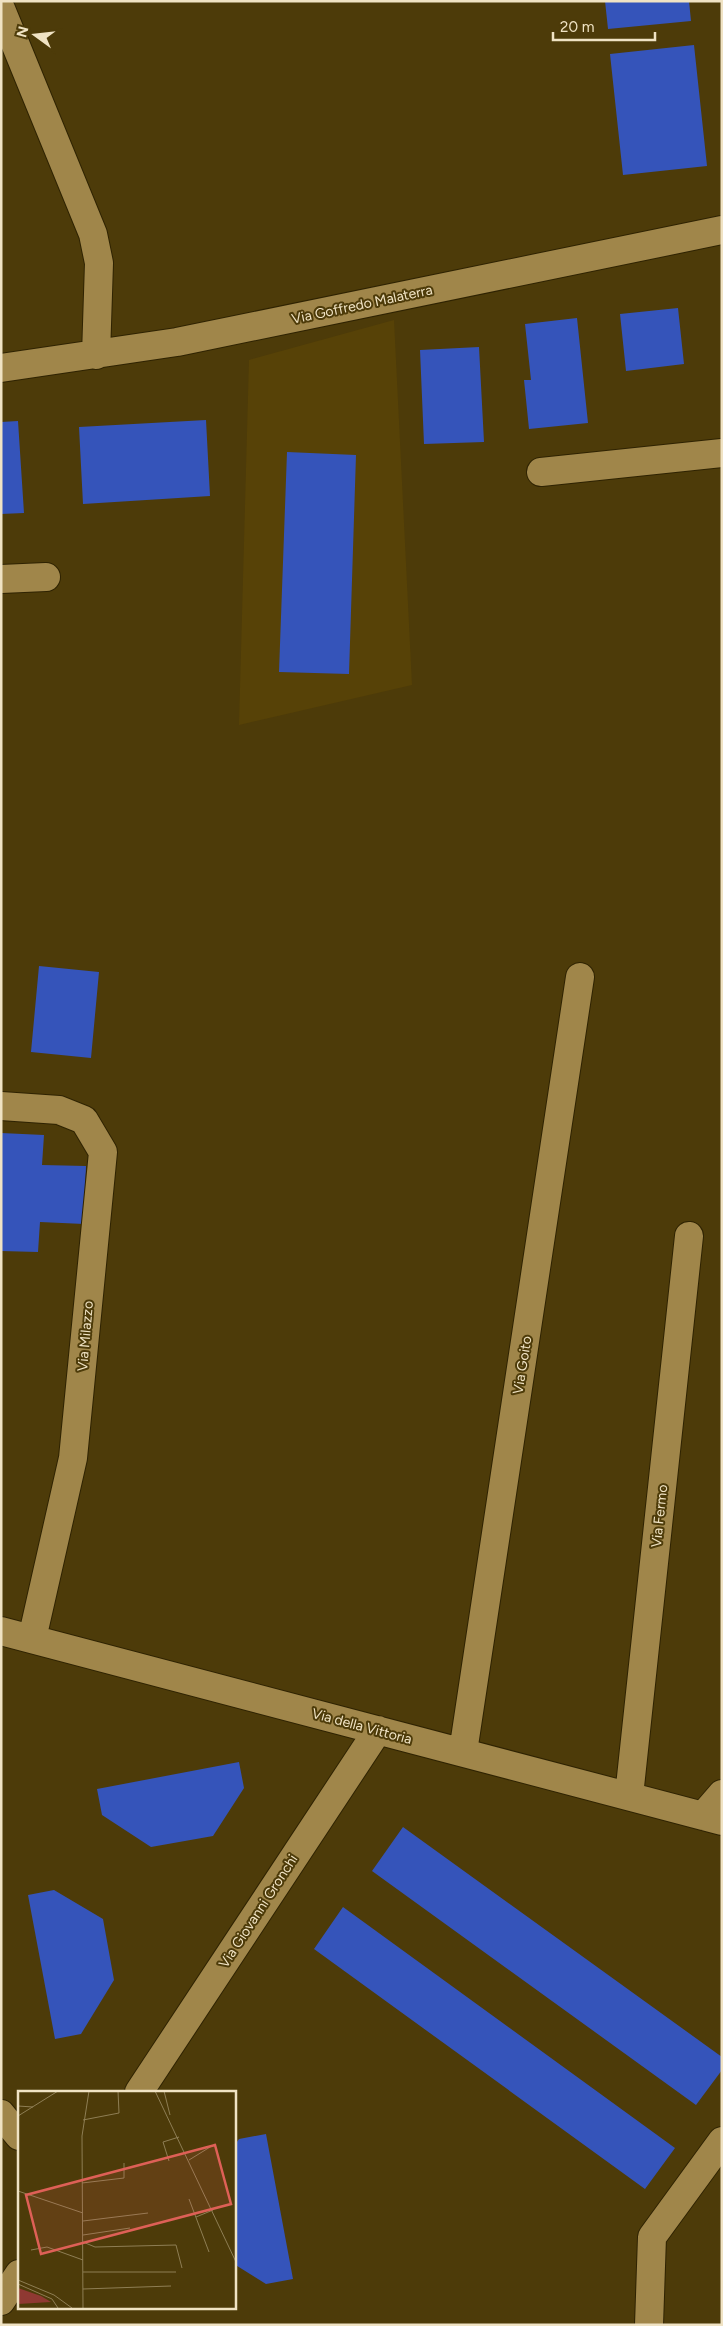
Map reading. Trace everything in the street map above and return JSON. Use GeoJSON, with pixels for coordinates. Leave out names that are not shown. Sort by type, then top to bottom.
{"type":"FeatureCollection","features":[{"type":"Feature","properties":{"kind":"street"},"geometry":{"type":"LineString","coordinates":[[1,9],[93,234],[99,263],[96,354]]}},
{"type":"Feature","properties":{"kind":"street","name":"Via Goffredo Malaterra"},"geometry":{"type":"LineString","coordinates":[[1,368],[177,342],[722,230]]}},
{"type":"Feature","properties":{"kind":"street"},"geometry":{"type":"LineString","coordinates":[[541,472],[722,453]]}},
{"type":"Feature","properties":{"kind":"street"},"geometry":{"type":"LineString","coordinates":[[1,579],[46,577]]}},
{"type":"Feature","properties":{"kind":"street","name":"Via Goito"},"geometry":{"type":"LineString","coordinates":[[463,1752],[580,977]]}},
{"type":"Feature","properties":{"kind":"street","name":"Via Milazzo"},"geometry":{"type":"LineString","coordinates":[[1,1106],[59,1110],[84,1120],[103,1152],[73,1458],[32,1639]]}},
{"type":"Feature","properties":{"kind":"street","name":"Via Fermo"},"geometry":{"type":"LineString","coordinates":[[629,1796],[689,1236]]}},
{"type":"Feature","properties":{"kind":"street","name":"Via della Vittoria"},"geometry":{"type":"LineString","coordinates":[[1,1631],[713,1818]]}},
{"type":"Feature","properties":{"kind":"street","name":"Via Giovanni Gronchi"},"geometry":{"type":"LineString","coordinates":[[140,2091],[378,1730]]}},
{"type":"Feature","properties":{"kind":"street"},"geometry":{"type":"LineString","coordinates":[[713,1818],[722,1794]]}},
{"type":"Feature","properties":{"kind":"street"},"geometry":{"type":"LineString","coordinates":[[1,2114],[18,2135]]}},
{"type":"Feature","properties":{"kind":"street"},"geometry":{"type":"LineString","coordinates":[[649,2325],[652,2236],[722,2141]]}},
{"type":"Feature","properties":{"kind":"street"},"geometry":{"type":"LineString","coordinates":[[1,2301],[18,2276]]}},
{"type":"Feature","properties":{"kind":"shaded area"},"geometry":{"type":"Polygon","coordinates":[[[394,320],[412,685],[239,725],[249,360],[394,320]]]}},
{"type":"Feature","properties":{"kind":"building"},"geometry":{"type":"Polygon","coordinates":[[[605,1],[689,1],[691,21],[608,29],[605,1]]]}},
{"type":"Feature","properties":{"kind":"building"},"geometry":{"type":"Polygon","coordinates":[[[694,45],[707,166],[623,175],[610,54],[694,45]]]}},
{"type":"Feature","properties":{"kind":"building"},"geometry":{"type":"Polygon","coordinates":[[[678,308],[684,364],[626,371],[620,314],[678,308]]]}},
{"type":"Feature","properties":{"kind":"building"},"geometry":{"type":"Polygon","coordinates":[[[577,318],[588,423],[529,429],[524,380],[531,380],[525,324],[577,318]]]}},
{"type":"Feature","properties":{"kind":"building"},"geometry":{"type":"Polygon","coordinates":[[[479,347],[484,442],[424,444],[420,350],[479,347]]]}},
{"type":"Feature","properties":{"kind":"building"},"geometry":{"type":"Polygon","coordinates":[[[206,420],[210,496],[83,504],[79,427],[206,420]]]}},
{"type":"Feature","properties":{"kind":"building"},"geometry":{"type":"Polygon","coordinates":[[[18,421],[24,513],[1,514],[1,422],[18,421]]]}},
{"type":"Feature","properties":{"kind":"building"},"geometry":{"type":"Polygon","coordinates":[[[287,452],[356,455],[349,674],[279,672],[287,452]]]}},
{"type":"Feature","properties":{"kind":"building"},"geometry":{"type":"Polygon","coordinates":[[[39,966],[99,972],[91,1058],[31,1052],[39,966]]]}},
{"type":"Feature","properties":{"kind":"building"},"geometry":{"type":"Polygon","coordinates":[[[1,1133],[44,1135],[42,1165],[86,1166],[84,1224],[40,1222],[38,1252],[1,1251],[1,1133]]]}},
{"type":"Feature","properties":{"kind":"building"},"geometry":{"type":"Polygon","coordinates":[[[239,1762],[244,1788],[213,1836],[151,1847],[102,1815],[97,1789],[239,1762]]]}},
{"type":"Feature","properties":{"kind":"building"},"geometry":{"type":"Polygon","coordinates":[[[403,1827],[722,2057],[722,2070],[696,2105],[372,1871],[403,1827]]]}},
{"type":"Feature","properties":{"kind":"building"},"geometry":{"type":"Polygon","coordinates":[[[54,1890],[103,1919],[114,1980],[81,2034],[55,2039],[28,1895],[54,1890]]]}},
{"type":"Feature","properties":{"kind":"building"},"geometry":{"type":"Polygon","coordinates":[[[343,1907],[675,2148],[645,2189],[314,1949],[343,1907]]]}},
{"type":"Feature","properties":{"kind":"building"},"geometry":{"type":"Polygon","coordinates":[[[266,2134],[293,2279],[266,2284],[235,2265],[235,2145],[239,2139],[266,2134]]]}}]}
